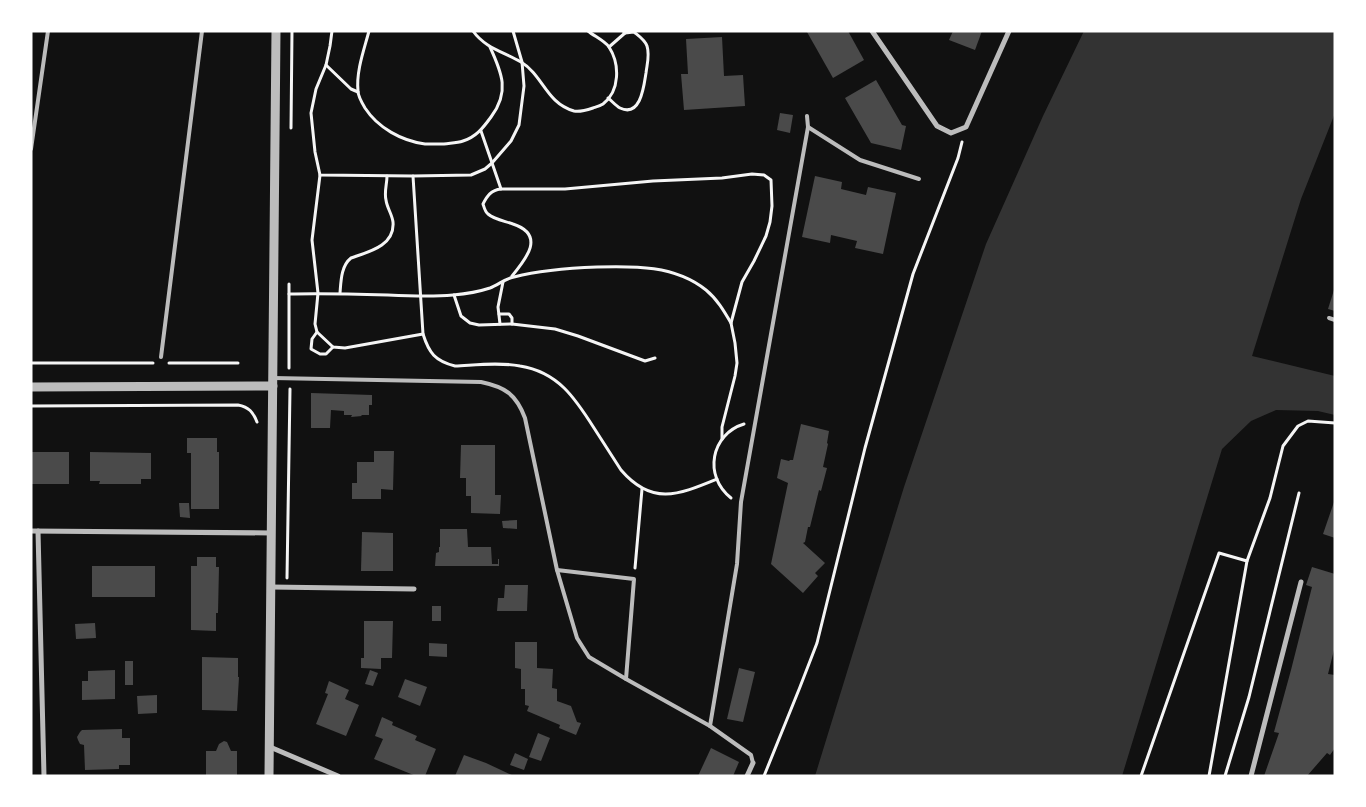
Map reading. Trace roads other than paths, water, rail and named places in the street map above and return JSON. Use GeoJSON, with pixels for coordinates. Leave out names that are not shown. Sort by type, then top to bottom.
{"type":"FeatureCollection","features":[{"type":"Feature","properties":{"kind":"street"},"geometry":{"type":"LineString","coordinates":[[269,776],[276,31]]}},
{"type":"Feature","properties":{"kind":"street"},"geometry":{"type":"LineString","coordinates":[[872,31],[937,126],[951,133],[966,126],[1009,31]]}},
{"type":"Feature","properties":{"kind":"street"},"geometry":{"type":"LineString","coordinates":[[31,387],[273,382]]}},
{"type":"Feature","properties":{"kind":"street"},"geometry":{"type":"LineString","coordinates":[[31,531],[271,533]]}},
{"type":"Feature","properties":{"kind":"street"},"geometry":{"type":"LineString","coordinates":[[38,531],[44,776]]}},
{"type":"Feature","properties":{"kind":"street"},"geometry":{"type":"LineString","coordinates":[[1251,776],[1301,582]]}},
{"type":"Feature","properties":{"kind":"street"},"geometry":{"type":"LineString","coordinates":[[271,588],[414,589]]}},
{"type":"Feature","properties":{"kind":"street"},"geometry":{"type":"LineString","coordinates":[[270,747],[338,776]]}},
{"type":"Feature","properties":{"kind":"street"},"geometry":{"type":"LineString","coordinates":[[746,776],[753,763]]}},
{"type":"Feature","properties":{"kind":"lane"},"geometry":{"type":"LineString","coordinates":[[31,148],[48,31]]}},
{"type":"Feature","properties":{"kind":"lane"},"geometry":{"type":"LineString","coordinates":[[161,356],[202,31]]}},
{"type":"Feature","properties":{"kind":"lane"},"geometry":{"type":"LineString","coordinates":[[710,726],[737,564],[741,502],[808,127],[807,116]]}},
{"type":"Feature","properties":{"kind":"lane"},"geometry":{"type":"LineString","coordinates":[[808,127],[860,160],[919,179]]}},
{"type":"Feature","properties":{"kind":"lane"},"geometry":{"type":"LineString","coordinates":[[1329,318],[1335,320]]}},
{"type":"Feature","properties":{"kind":"lane"},"geometry":{"type":"LineString","coordinates":[[273,382],[290,378],[480,382],[501,388],[509,393],[520,405],[525,418],[557,570],[577,638],[589,657],[710,726],[751,755],[753,763]]}},
{"type":"Feature","properties":{"kind":"lane"},"geometry":{"type":"LineString","coordinates":[[557,570],[634,579],[626,679]]}}]}
